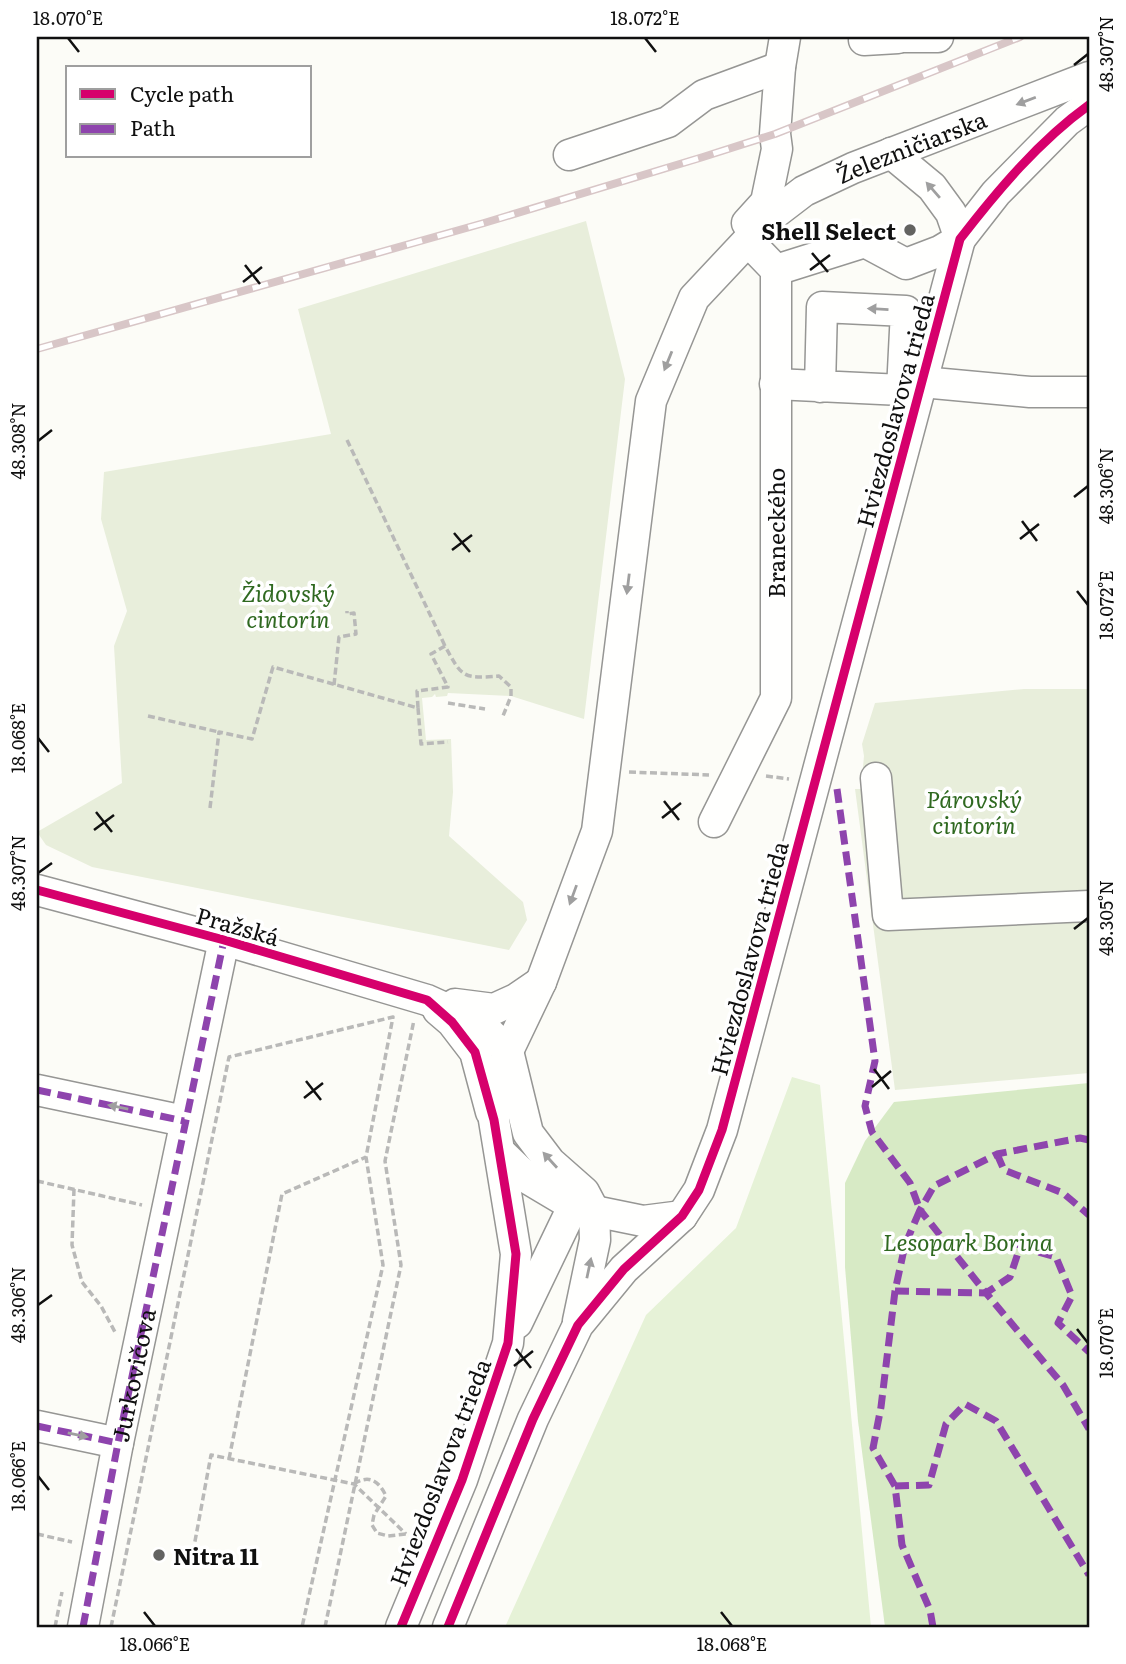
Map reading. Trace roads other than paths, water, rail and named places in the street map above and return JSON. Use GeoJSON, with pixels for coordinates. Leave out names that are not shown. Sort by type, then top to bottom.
{"type":"FeatureCollection","features":[{"type":"Feature","properties":{"kind":"street"},"geometry":{"type":"LineString","coordinates":[[694,298],[718,257],[766,202],[777,149],[775,134],[785,37]]}},
{"type":"Feature","properties":{"kind":"street"},"geometry":{"type":"LineString","coordinates":[[851,39],[938,37]]}},
{"type":"Feature","properties":{"kind":"street"},"geometry":{"type":"LineString","coordinates":[[569,155],[668,122],[704,95],[780,67]]}},
{"type":"Feature","properties":{"kind":"street","name":"Železničiarska"},"geometry":{"type":"LineString","coordinates":[[748,241],[770,217],[804,191],[853,167],[1089,77]]}},
{"type":"Feature","properties":{"kind":"street"},"geometry":{"type":"LineString","coordinates":[[748,241],[776,270],[865,242],[906,264],[940,251],[960,239],[996,193],[1067,121],[1089,105]]}},
{"type":"Feature","properties":{"kind":"street"},"geometry":{"type":"LineString","coordinates":[[777,149],[797,172],[853,167]]}},
{"type":"Feature","properties":{"kind":"street"},"geometry":{"type":"LineString","coordinates":[[891,153],[932,187],[951,213],[960,239]]}},
{"type":"Feature","properties":{"kind":"street","name":"Hviezdoslavova trieda"},"geometry":{"type":"LineString","coordinates":[[448,1627],[533,1419],[578,1325],[624,1269],[682,1216],[699,1190],[722,1130],[960,239]]}},
{"type":"Feature","properties":{"kind":"street","name":"Hviezdoslavova trieda"},"geometry":{"type":"LineString","coordinates":[[401,1627],[461,1480],[508,1343],[516,1254],[494,1121],[497,1091],[508,1051],[541,982],[597,831],[651,401],[694,298],[748,241]]}},
{"type":"Feature","properties":{"kind":"street","name":"Braneckého"},"geometry":{"type":"LineString","coordinates":[[714,822],[776,698],[776,270]]}},
{"type":"Feature","properties":{"kind":"street"},"geometry":{"type":"LineString","coordinates":[[922,382],[1030,392],[1089,391]]}},
{"type":"Feature","properties":{"kind":"street"},"geometry":{"type":"LineString","coordinates":[[775,384],[820,387]]}},
{"type":"Feature","properties":{"kind":"street"},"geometry":{"type":"LineString","coordinates":[[876,778],[888,915],[1089,905]]}},
{"type":"Feature","properties":{"kind":"street","name":"Pražská"},"geometry":{"type":"LineString","coordinates":[[37,890],[224,940],[421,1006]]}},
{"type":"Feature","properties":{"kind":"street","name":"Jurkovičova"},"geometry":{"type":"LineString","coordinates":[[83,1627],[184,1121],[224,940]]}},
{"type":"Feature","properties":{"kind":"street"},"geometry":{"type":"LineString","coordinates":[[421,1006],[494,1009],[516,999],[541,982]]}},
{"type":"Feature","properties":{"kind":"street"},"geometry":{"type":"LineString","coordinates":[[421,1006],[481,1024],[508,1051],[528,1133],[550,1162],[584,1192],[581,1214],[508,1343]]}},
{"type":"Feature","properties":{"kind":"street"},"geometry":{"type":"LineString","coordinates":[[421,1006],[452,1022],[475,1052],[494,1121]]}},
{"type":"Feature","properties":{"kind":"street"},"geometry":{"type":"LineString","coordinates":[[37,1090],[184,1121]]}},
{"type":"Feature","properties":{"kind":"street"},"geometry":{"type":"LineString","coordinates":[[500,1152],[527,1178],[564,1200],[581,1214],[595,1240],[578,1325]]}},
{"type":"Feature","properties":{"kind":"street"},"geometry":{"type":"LineString","coordinates":[[581,1214],[643,1221],[682,1216]]}},
{"type":"Feature","properties":{"kind":"street"},"geometry":{"type":"LineString","coordinates":[[37,1426],[118,1443]]}},
{"type":"Feature","properties":{"kind":"street"},"geometry":{"type":"LineString","coordinates":[[464,1627],[474,1563]]}},
{"type":"Feature","properties":{"kind":"railway"},"geometry":{"type":"LineString","coordinates":[[37,349],[484,223],[703,157],[775,134],[1020,37]]}},
{"type":"Feature","properties":{"kind":"place","name":"Shell Select"},"geometry":{"type":"Point","coordinates":[910,230]}},
{"type":"Feature","properties":{"kind":"place","name":"Nitra 11"},"geometry":{"type":"Point","coordinates":[159,1555]}},
{"type":"Feature","properties":{"kind":"park label","name":"Židovský cintorín"},"geometry":{"type":"Point","coordinates":[288,605]}},
{"type":"Feature","properties":{"kind":"park label","name":"Párovský cintorín"},"geometry":{"type":"Point","coordinates":[974,811]}},
{"type":"Feature","properties":{"kind":"park label","name":"Lesopark Borina"},"geometry":{"type":"Point","coordinates":[968,1241]}}]}
